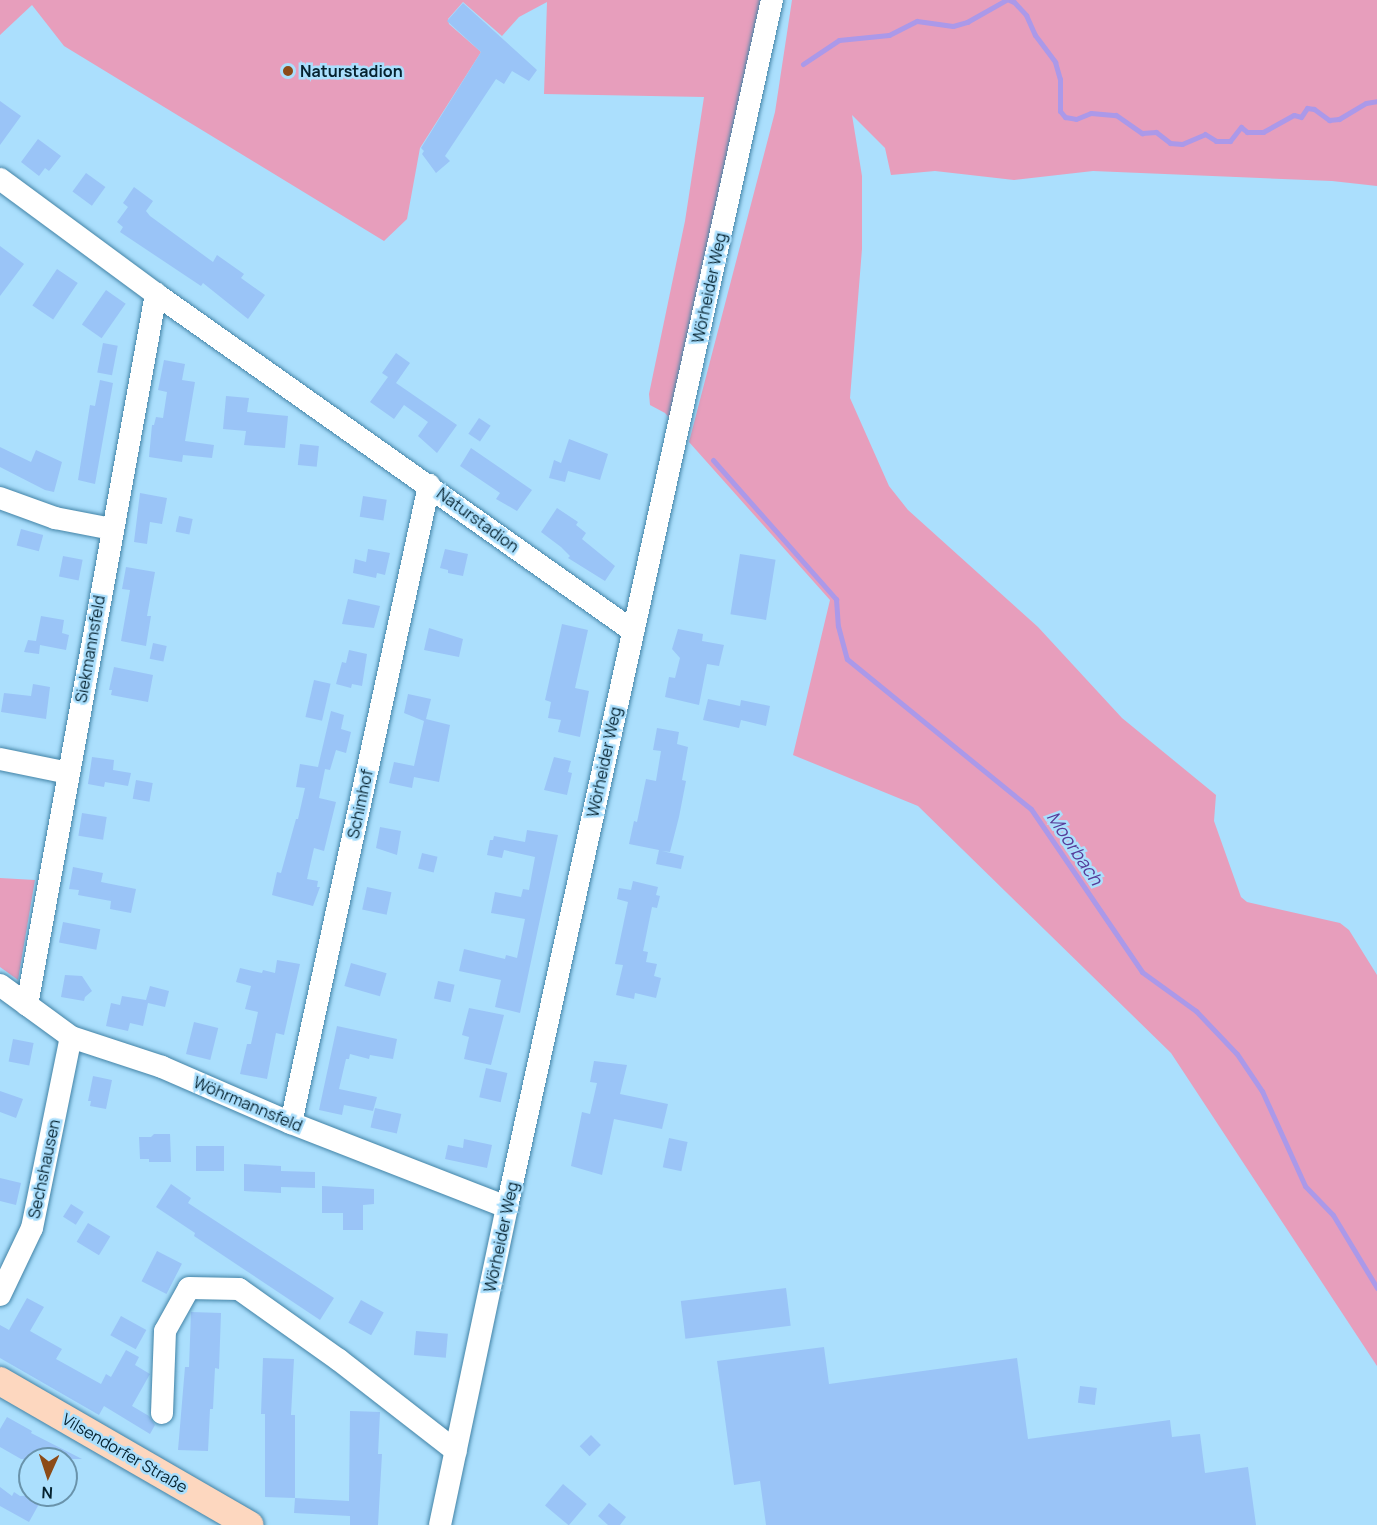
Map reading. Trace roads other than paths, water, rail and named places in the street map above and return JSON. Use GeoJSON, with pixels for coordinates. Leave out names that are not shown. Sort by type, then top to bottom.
{"type":"FeatureCollection","features":[{"type":"Feature","properties":{"kind":"main road","name":"Vilsendorfer Straße"},"geometry":{"type":"LineString","coordinates":[[0,1381],[249,1525]]}},
{"type":"Feature","properties":{"kind":"street","name":"Wörheider Weg"},"geometry":{"type":"LineString","coordinates":[[440,1525],[507,1207],[772,0]]}},
{"type":"Feature","properties":{"kind":"street","name":"Naturstadion"},"geometry":{"type":"LineString","coordinates":[[0,179],[156,294],[633,631]]}},
{"type":"Feature","properties":{"kind":"street","name":"Siekmannsfeld"},"geometry":{"type":"LineString","coordinates":[[27,1005],[156,294]]}},
{"type":"Feature","properties":{"kind":"street","name":"Schimhof"},"geometry":{"type":"LineString","coordinates":[[291,1123],[429,485]]}},
{"type":"Feature","properties":{"kind":"street"},"geometry":{"type":"LineString","coordinates":[[0,498],[55,518],[112,529]]}},
{"type":"Feature","properties":{"kind":"street"},"geometry":{"type":"LineString","coordinates":[[0,759],[68,773]]}},
{"type":"Feature","properties":{"kind":"street","name":"Wöhrmannsfeld"},"geometry":{"type":"LineString","coordinates":[[0,985],[71,1037],[162,1067],[291,1123],[507,1207]]}},
{"type":"Feature","properties":{"kind":"street","name":"Sechshausen"},"geometry":{"type":"LineString","coordinates":[[0,1295],[32,1228],[71,1037]]}},
{"type":"Feature","properties":{"kind":"street"},"geometry":{"type":"LineString","coordinates":[[162,1413],[165,1331],[189,1288],[239,1289],[339,1360],[456,1451]]}},
{"type":"Feature","properties":{"kind":"waterway"},"geometry":{"type":"LineString","coordinates":[[803,64],[839,40],[889,35],[917,21],[953,26],[967,22],[1006,0]]}},
{"type":"Feature","properties":{"kind":"waterway"},"geometry":{"type":"LineString","coordinates":[[1009,0],[1014,2],[1026,15],[1035,35],[1055,62],[1060,79],[1060,111],[1065,117],[1076,119],[1091,113],[1116,115],[1142,133],[1156,132],[1170,143],[1182,144],[1205,134],[1216,141],[1230,141],[1241,127],[1247,132],[1263,132],[1294,115],[1301,117],[1307,108],[1314,109],[1329,120],[1339,119],[1366,103],[1377,101]]}},
{"type":"Feature","properties":{"kind":"waterway","name":"Moorbach"},"geometry":{"type":"LineString","coordinates":[[713,460],[836,599],[838,626],[847,659],[1031,809],[1142,972],[1196,1011],[1237,1054],[1262,1091],[1305,1186],[1333,1215],[1377,1288]]}},
{"type":"Feature","properties":{"kind":"place","name":"Naturstadion"},"geometry":{"type":"Point","coordinates":[288,71]}}]}
